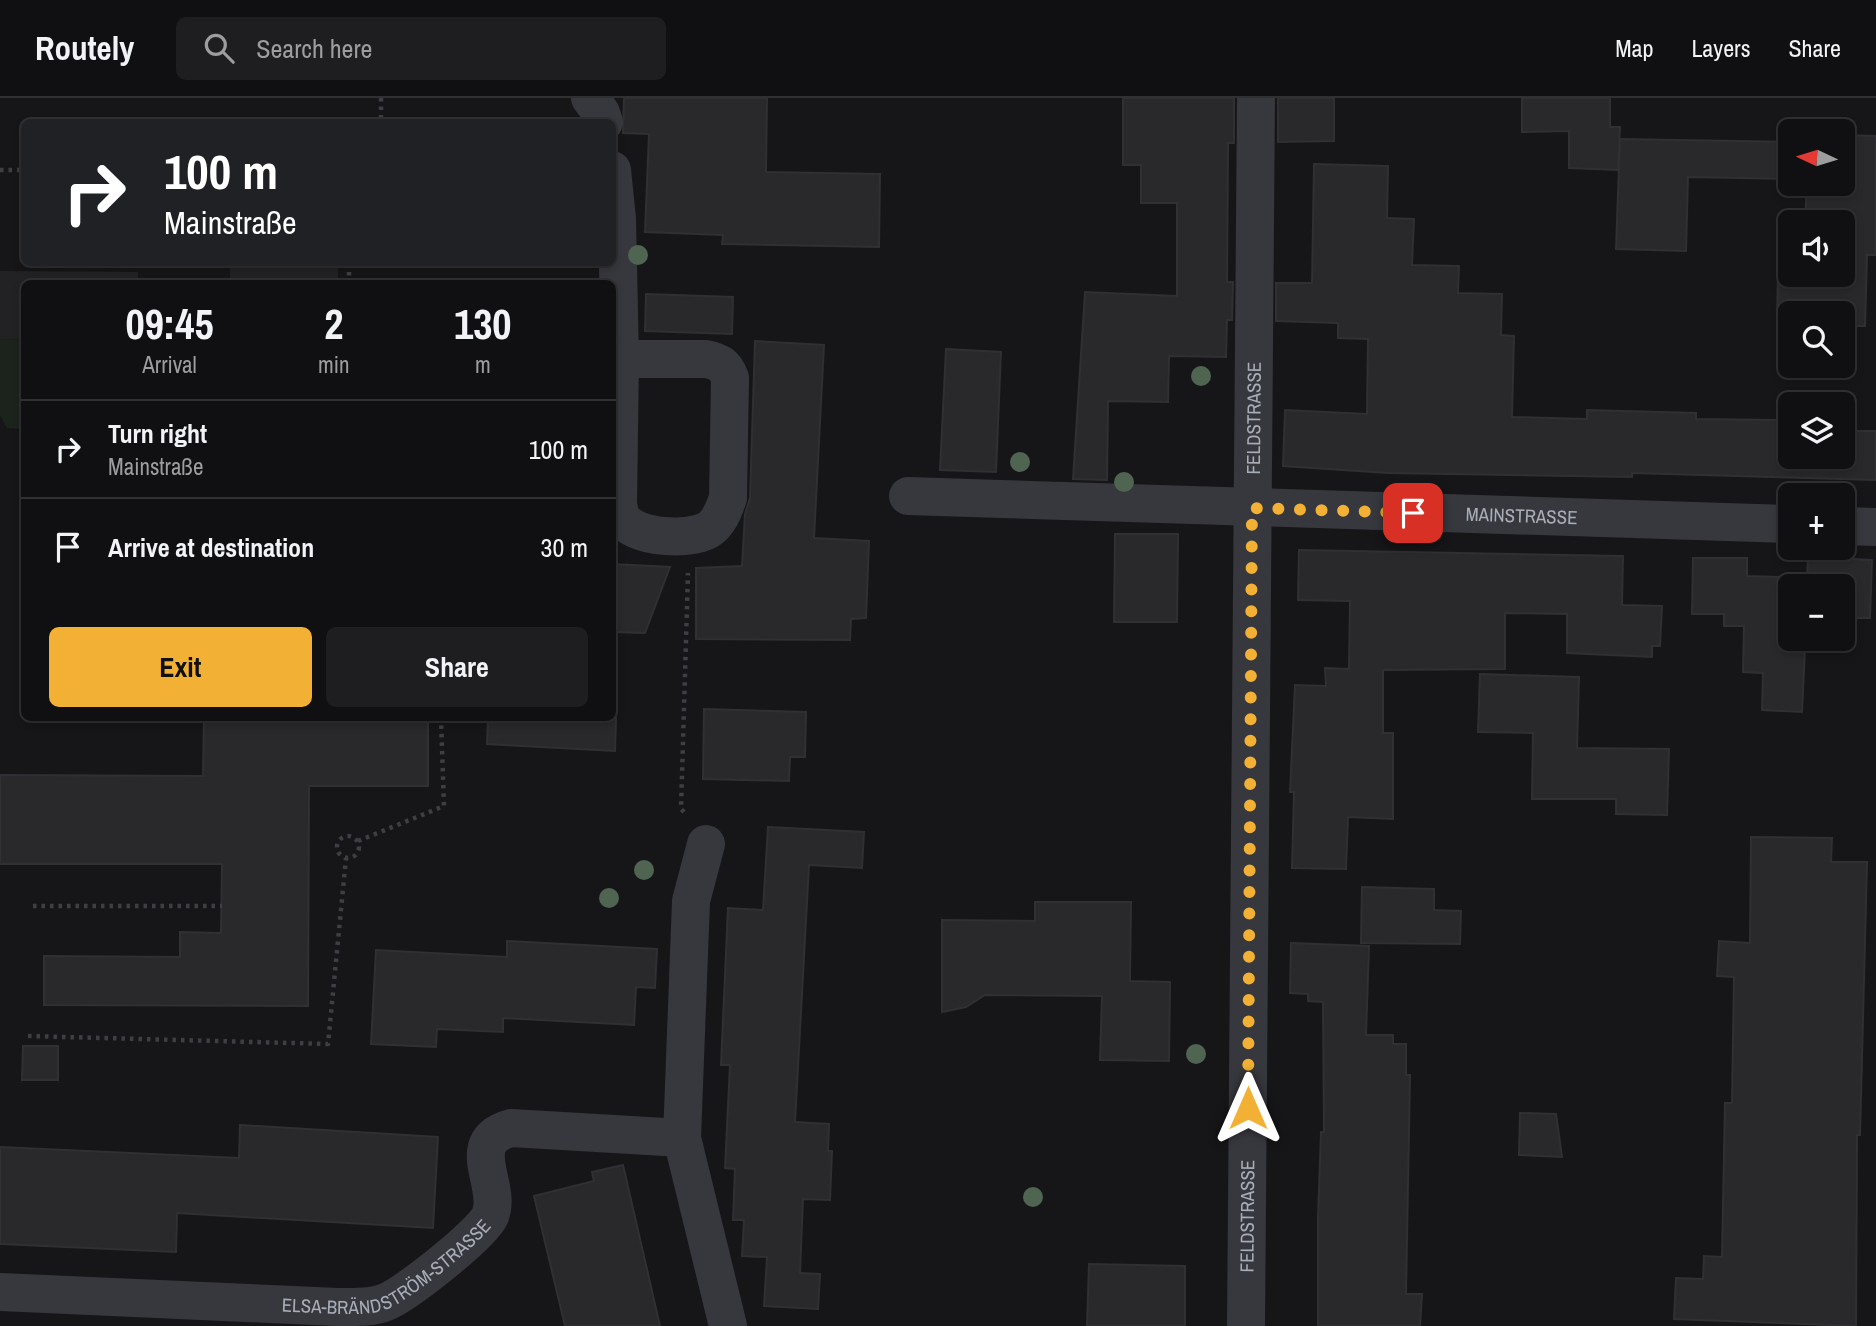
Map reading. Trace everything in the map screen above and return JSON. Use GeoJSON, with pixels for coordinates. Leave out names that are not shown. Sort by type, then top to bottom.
{"type":"FeatureCollection","features":[{"type":"Feature","properties":{"kind":"street"},"geometry":{"type":"LineString","coordinates":[[590,98],[603,119]]}},
{"type":"Feature","properties":{"kind":"street","name":"FELDSTRASSE"},"geometry":{"type":"LineString","coordinates":[[1246,1326],[1256,98]]}},
{"type":"Feature","properties":{"kind":"street"},"geometry":{"type":"LineString","coordinates":[[616,209],[620,359],[618,504],[623,519],[634,528],[650,533],[689,536],[709,530],[722,514],[728,498],[730,378],[726,367],[706,359],[620,359]]}},
{"type":"Feature","properties":{"kind":"street","name":"MAINSTRASSE"},"geometry":{"type":"LineString","coordinates":[[908,496],[1778,524]]}},
{"type":"Feature","properties":{"kind":"street"},"geometry":{"type":"LineString","coordinates":[[1855,526],[1876,527]]}},
{"type":"Feature","properties":{"kind":"street"},"geometry":{"type":"LineString","coordinates":[[706,844],[691,901],[682,1138],[727,1326]]}},
{"type":"Feature","properties":{"kind":"street","name":"ELSA-BRÄNDSTRÖM-STRASSE"},"geometry":{"type":"LineString","coordinates":[[0,1292],[338,1307],[377,1305],[407,1290],[480,1230],[491,1214],[485,1154],[489,1139],[499,1132],[511,1128],[682,1138]]}},
{"type":"Feature","properties":{"kind":"path"},"geometry":{"type":"LineString","coordinates":[[381,98],[381,119]]}},
{"type":"Feature","properties":{"kind":"path"},"geometry":{"type":"LineString","coordinates":[[0,170],[21,170]]}},
{"type":"Feature","properties":{"kind":"path"},"geometry":{"type":"LineString","coordinates":[[689,536],[681,808],[706,844]]}},
{"type":"Feature","properties":{"kind":"path"},"geometry":{"type":"LineString","coordinates":[[358,841],[444,806],[441,721]]}},
{"type":"Feature","properties":{"kind":"path"},"geometry":{"type":"LineString","coordinates":[[346,858],[337,852],[338,841],[349,835],[358,841]]}},
{"type":"Feature","properties":{"kind":"path"},"geometry":{"type":"LineString","coordinates":[[346,858],[358,852],[358,841]]}},
{"type":"Feature","properties":{"kind":"path"},"geometry":{"type":"LineString","coordinates":[[28,1036],[328,1044],[346,858]]}},
{"type":"Feature","properties":{"kind":"path"},"geometry":{"type":"LineString","coordinates":[[33,906],[222,906]]}},
{"type":"Feature","properties":{"kind":"shaded area"},"geometry":{"type":"Polygon","coordinates":[[[230,266],[338,266],[338,280],[230,280],[230,266]]]}},
{"type":"Feature","properties":{"kind":"shaded area"},"geometry":{"type":"Polygon","coordinates":[[[0,271],[138,272],[138,280],[21,280],[21,340],[0,339],[0,271]]]}},
{"type":"Feature","properties":{"kind":"shaded area"},"geometry":{"type":"Polygon","coordinates":[[[0,339],[21,340],[21,429],[7,428],[0,415],[0,339]]]}},
{"type":"Feature","properties":{"kind":"building"},"geometry":{"type":"Polygon","coordinates":[[[624,98],[767,98],[766,172],[880,174],[879,247],[722,244],[723,235],[645,232],[649,134],[623,133],[624,98]]]}},
{"type":"Feature","properties":{"kind":"building"},"geometry":{"type":"Polygon","coordinates":[[[1123,98],[1234,98],[1234,143],[1228,143],[1227,282],[1233,282],[1232,320],[1227,320],[1226,357],[1169,356],[1168,402],[1108,401],[1107,480],[1073,479],[1085,292],[1177,296],[1177,203],[1141,203],[1141,165],[1123,165],[1123,98]]]}},
{"type":"Feature","properties":{"kind":"building"},"geometry":{"type":"Polygon","coordinates":[[[1278,98],[1334,98],[1334,141],[1278,142],[1278,98]]]}},
{"type":"Feature","properties":{"kind":"building"},"geometry":{"type":"Polygon","coordinates":[[[1522,98],[1610,98],[1610,127],[1620,127],[1618,170],[1569,168],[1569,131],[1522,132],[1522,98]]]}},
{"type":"Feature","properties":{"kind":"building"},"geometry":{"type":"Polygon","coordinates":[[[1855,135],[1876,136],[1876,255],[1867,255],[1865,326],[1855,326],[1855,301],[1778,301],[1777,325],[1778,272],[1778,287],[1855,287],[1855,210],[1806,210],[1806,196],[1855,196],[1855,135]]]}},
{"type":"Feature","properties":{"kind":"building"},"geometry":{"type":"Polygon","coordinates":[[[1620,139],[1778,142],[1778,179],[1688,177],[1686,251],[1616,249],[1620,139]]]}},
{"type":"Feature","properties":{"kind":"building"},"geometry":{"type":"Polygon","coordinates":[[[1314,164],[1388,166],[1387,218],[1414,219],[1412,265],[1459,266],[1458,293],[1502,294],[1501,335],[1514,336],[1512,417],[1587,419],[1587,410],[1696,413],[1696,419],[1778,420],[1778,469],[1855,469],[1855,431],[1876,431],[1876,480],[1632,473],[1632,477],[1388,473],[1283,466],[1285,410],[1367,414],[1368,339],[1338,338],[1338,323],[1276,321],[1276,283],[1312,283],[1314,164]]]}},
{"type":"Feature","properties":{"kind":"building"},"geometry":{"type":"Polygon","coordinates":[[[646,294],[733,297],[732,334],[645,331],[646,294]]]}},
{"type":"Feature","properties":{"kind":"building"},"geometry":{"type":"Polygon","coordinates":[[[755,341],[824,345],[814,538],[869,541],[866,618],[851,619],[850,640],[696,639],[696,568],[742,566],[745,514],[750,498],[755,341]]]}},
{"type":"Feature","properties":{"kind":"building"},"geometry":{"type":"Polygon","coordinates":[[[946,349],[1001,352],[996,472],[940,470],[946,349]]]}},
{"type":"Feature","properties":{"kind":"building"},"geometry":{"type":"Polygon","coordinates":[[[1115,534],[1178,534],[1177,622],[1114,622],[1115,534]]]}},
{"type":"Feature","properties":{"kind":"building"},"geometry":{"type":"Polygon","coordinates":[[[1299,550],[1623,556],[1622,605],[1662,606],[1660,646],[1652,646],[1652,657],[1567,653],[1567,614],[1505,613],[1505,669],[1383,670],[1383,733],[1393,733],[1393,819],[1348,817],[1346,869],[1292,868],[1294,792],[1290,792],[1295,685],[1326,686],[1325,668],[1349,669],[1350,601],[1298,600],[1299,550]]]}},
{"type":"Feature","properties":{"kind":"building"},"geometry":{"type":"Polygon","coordinates":[[[1693,558],[1747,558],[1747,576],[1778,577],[1778,651],[1805,651],[1802,712],[1762,710],[1763,673],[1743,672],[1744,626],[1724,626],[1724,614],[1692,614],[1693,558]]]}},
{"type":"Feature","properties":{"kind":"building"},"geometry":{"type":"Polygon","coordinates":[[[1808,560],[1872,560],[1870,618],[1855,618],[1855,574],[1807,574],[1808,560]]]}},
{"type":"Feature","properties":{"kind":"building"},"geometry":{"type":"Polygon","coordinates":[[[616,564],[670,567],[645,633],[616,632],[616,564]]]}},
{"type":"Feature","properties":{"kind":"building"},"geometry":{"type":"Polygon","coordinates":[[[1480,674],[1579,677],[1577,748],[1669,749],[1667,815],[1616,814],[1616,799],[1532,799],[1533,733],[1478,732],[1480,674]]]}},
{"type":"Feature","properties":{"kind":"building"},"geometry":{"type":"Polygon","coordinates":[[[704,709],[806,712],[805,757],[790,757],[789,781],[703,779],[704,709]]]}},
{"type":"Feature","properties":{"kind":"building"},"geometry":{"type":"Polygon","coordinates":[[[204,721],[428,721],[428,786],[309,786],[308,1006],[44,1005],[44,956],[180,957],[180,932],[221,933],[222,864],[0,864],[0,775],[203,776],[204,721]]]}},
{"type":"Feature","properties":{"kind":"building"},"geometry":{"type":"Polygon","coordinates":[[[488,721],[616,721],[615,751],[487,744],[488,721]]]}},
{"type":"Feature","properties":{"kind":"building"},"geometry":{"type":"Polygon","coordinates":[[[768,827],[864,832],[862,868],[809,865],[795,1122],[829,1124],[828,1151],[832,1151],[830,1200],[803,1199],[800,1273],[820,1274],[818,1309],[764,1306],[767,1257],[742,1256],[744,1220],[733,1220],[735,1169],[725,1168],[730,1065],[721,1065],[728,908],[763,910],[768,827]]]}},
{"type":"Feature","properties":{"kind":"building"},"geometry":{"type":"Polygon","coordinates":[[[1751,837],[1832,838],[1831,862],[1867,862],[1860,1135],[1857,1135],[1856,1326],[1674,1319],[1676,1278],[1703,1279],[1704,1256],[1722,1257],[1725,1103],[1732,1103],[1734,977],[1717,976],[1719,941],[1750,943],[1751,837]]]}},
{"type":"Feature","properties":{"kind":"building"},"geometry":{"type":"Polygon","coordinates":[[[1362,887],[1434,889],[1434,910],[1461,911],[1460,944],[1361,943],[1362,887]]]}},
{"type":"Feature","properties":{"kind":"building"},"geometry":{"type":"Polygon","coordinates":[[[1035,902],[1131,902],[1130,981],[1170,982],[1169,1061],[1100,1060],[1102,996],[985,995],[966,1007],[942,1012],[942,920],[1035,921],[1035,902]]]}},
{"type":"Feature","properties":{"kind":"building"},"geometry":{"type":"Polygon","coordinates":[[[507,941],[657,949],[655,988],[636,987],[634,1025],[503,1018],[503,1032],[437,1029],[436,1047],[371,1044],[376,950],[507,957],[507,941]]]}},
{"type":"Feature","properties":{"kind":"building"},"geometry":{"type":"Polygon","coordinates":[[[1291,943],[1369,946],[1366,1035],[1393,1035],[1393,1044],[1406,1044],[1406,1075],[1410,1075],[1406,1294],[1422,1294],[1420,1326],[1318,1326],[1318,1217],[1321,1132],[1324,1132],[1323,1002],[1308,1001],[1308,994],[1290,993],[1291,943]]]}},
{"type":"Feature","properties":{"kind":"building"},"geometry":{"type":"Polygon","coordinates":[[[23,1046],[58,1046],[58,1080],[22,1080],[23,1046]]]}},
{"type":"Feature","properties":{"kind":"building"},"geometry":{"type":"Polygon","coordinates":[[[1520,1113],[1556,1114],[1562,1157],[1519,1155],[1520,1113]]]}},
{"type":"Feature","properties":{"kind":"building"},"geometry":{"type":"Polygon","coordinates":[[[240,1125],[438,1137],[433,1228],[177,1213],[176,1252],[0,1244],[0,1147],[239,1158],[240,1125]]]}},
{"type":"Feature","properties":{"kind":"building"},"geometry":{"type":"Polygon","coordinates":[[[623,1165],[660,1326],[565,1326],[534,1196],[594,1181],[592,1172],[623,1165]]]}},
{"type":"Feature","properties":{"kind":"building"},"geometry":{"type":"Polygon","coordinates":[[[1089,1264],[1185,1266],[1185,1326],[1087,1326],[1089,1264]]]}},
{"type":"Feature","properties":{"kind":"route"},"geometry":{"type":"LineString","coordinates":[[1248,1108],[1252,508],[1413,513]]}}]}
